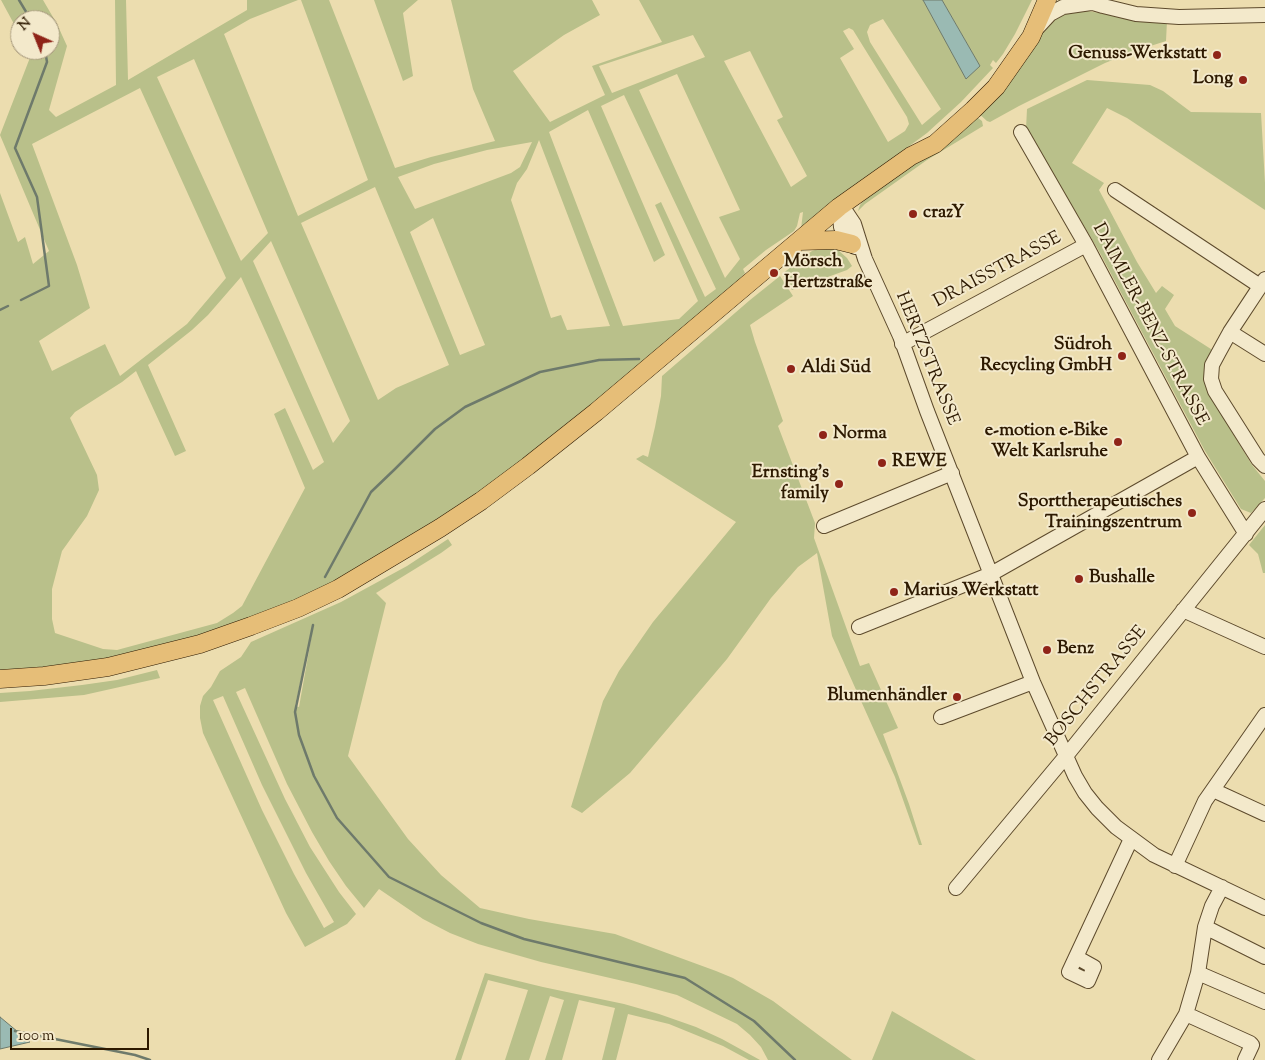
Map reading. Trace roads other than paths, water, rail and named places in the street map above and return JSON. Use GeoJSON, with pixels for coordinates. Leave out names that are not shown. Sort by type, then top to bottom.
{"type":"FeatureCollection","features":[{"type":"Feature","properties":{"kind":"main road"},"geometry":{"type":"LineString","coordinates":[[911,156],[928,138],[967,104],[995,74],[1009,56],[1023,32],[1038,0]]}},
{"type":"Feature","properties":{"kind":"main road"},"geometry":{"type":"LineString","coordinates":[[0,680],[108,667],[200,644],[298,608],[338,589],[440,528],[481,501],[596,412],[839,207],[911,156],[935,144],[973,110],[996,86],[1032,35],[1047,0]]}},
{"type":"Feature","properties":{"kind":"main road"},"geometry":{"type":"LineString","coordinates":[[799,241],[836,240],[852,244]]}},
{"type":"Feature","properties":{"kind":"street"},"geometry":{"type":"LineString","coordinates":[[1032,35],[1050,14],[1062,7],[1087,1],[1136,14],[1179,17],[1265,15]]}},
{"type":"Feature","properties":{"kind":"street","name":"DAIMLER-BENZ-STRASSE"},"geometry":{"type":"LineString","coordinates":[[1021,132],[1086,245],[1198,457],[1246,534]]}},
{"type":"Feature","properties":{"kind":"street"},"geometry":{"type":"LineString","coordinates":[[1114,190],[1263,283],[1230,332],[1212,364],[1211,379],[1215,391],[1258,459],[1265,466]]}},
{"type":"Feature","properties":{"kind":"street","name":"HERTZSTRASSE"},"geometry":{"type":"LineString","coordinates":[[839,207],[841,226],[852,244],[865,259]]}},
{"type":"Feature","properties":{"kind":"street","name":"HERTZSTRASSE"},"geometry":{"type":"LineString","coordinates":[[839,207],[852,220],[865,259],[902,344],[1033,682],[1085,794],[1105,818],[1154,855],[1265,908]]}},
{"type":"Feature","properties":{"kind":"street","name":"DRAISSTRASSE"},"geometry":{"type":"LineString","coordinates":[[902,344],[1086,245]]}},
{"type":"Feature","properties":{"kind":"street"},"geometry":{"type":"LineString","coordinates":[[1230,332],[1265,354]]}},
{"type":"Feature","properties":{"kind":"street"},"geometry":{"type":"LineString","coordinates":[[859,627],[991,574],[1198,457]]}},
{"type":"Feature","properties":{"kind":"street"},"geometry":{"type":"LineString","coordinates":[[824,526],[952,473]]}},
{"type":"Feature","properties":{"kind":"street","name":"BOSCHSTRASSE"},"geometry":{"type":"LineString","coordinates":[[956,888],[1066,756],[1265,509]]}},
{"type":"Feature","properties":{"kind":"street"},"geometry":{"type":"LineString","coordinates":[[1183,610],[1265,647]]}},
{"type":"Feature","properties":{"kind":"street"},"geometry":{"type":"LineString","coordinates":[[941,717],[1033,682]]}},
{"type":"Feature","properties":{"kind":"street"},"geometry":{"type":"LineString","coordinates":[[1175,866],[1205,801],[1260,731],[1265,715]]}},
{"type":"Feature","properties":{"kind":"street"},"geometry":{"type":"LineString","coordinates":[[1213,790],[1265,814]]}},
{"type":"Feature","properties":{"kind":"street"},"geometry":{"type":"LineString","coordinates":[[1076,957],[1131,839]]}},
{"type":"Feature","properties":{"kind":"street"},"geometry":{"type":"LineString","coordinates":[[1159,1060],[1186,1014],[1198,973],[1205,928],[1212,906],[1222,887]]}},
{"type":"Feature","properties":{"kind":"street"},"geometry":{"type":"LineString","coordinates":[[1205,928],[1265,957]]}},
{"type":"Feature","properties":{"kind":"street"},"geometry":{"type":"LineString","coordinates":[[1198,973],[1265,1002]]}},
{"type":"Feature","properties":{"kind":"street"},"geometry":{"type":"LineString","coordinates":[[1186,1014],[1250,1043],[1252,1045],[1245,1060]]}},
{"type":"Feature","properties":{"kind":"water"},"geometry":{"type":"Polygon","coordinates":[[[923,0],[942,0],[980,66],[966,79],[923,0]]]}},
{"type":"Feature","properties":{"kind":"water"},"geometry":{"type":"Polygon","coordinates":[[[0,1017],[30,1042],[0,1049],[0,1017]]]}},
{"type":"Feature","properties":{"kind":"waterway"},"geometry":{"type":"LineString","coordinates":[[19,0],[25,10]]}},
{"type":"Feature","properties":{"kind":"waterway"},"geometry":{"type":"LineString","coordinates":[[21,300],[49,286],[37,197],[15,148],[47,60]]}},
{"type":"Feature","properties":{"kind":"waterway"},"geometry":{"type":"LineString","coordinates":[[0,310],[8,306]]}},
{"type":"Feature","properties":{"kind":"waterway"},"geometry":{"type":"LineString","coordinates":[[325,577],[371,492],[435,429],[465,407],[540,372],[599,360],[639,359]]}},
{"type":"Feature","properties":{"kind":"waterway"},"geometry":{"type":"LineString","coordinates":[[313,625],[295,712],[299,735],[314,776],[337,818],[389,877],[481,923],[524,939],[685,978],[754,1021],[795,1060]]}},
{"type":"Feature","properties":{"kind":"waterway"},"geometry":{"type":"LineString","coordinates":[[15,1031],[135,1055],[150,1060]]}},
{"type":"Feature","properties":{"kind":"place","name":"Genuss-Werkstatt"},"geometry":{"type":"Point","coordinates":[1217,55]}},
{"type":"Feature","properties":{"kind":"place","name":"Long"},"geometry":{"type":"Point","coordinates":[1243,80]}},
{"type":"Feature","properties":{"kind":"place","name":"crazY"},"geometry":{"type":"Point","coordinates":[913,214]}},
{"type":"Feature","properties":{"kind":"place","name":"Mörsch Hertzstraße"},"geometry":{"type":"Point","coordinates":[774,273]}},
{"type":"Feature","properties":{"kind":"place","name":"Südroh Recycling GmbH"},"geometry":{"type":"Point","coordinates":[1122,356]}},
{"type":"Feature","properties":{"kind":"place","name":"Aldi Süd"},"geometry":{"type":"Point","coordinates":[791,369]}},
{"type":"Feature","properties":{"kind":"place","name":"Norma"},"geometry":{"type":"Point","coordinates":[823,435]}},
{"type":"Feature","properties":{"kind":"place","name":"e-motion e-Bike Welt Karlsruhe"},"geometry":{"type":"Point","coordinates":[1118,442]}},
{"type":"Feature","properties":{"kind":"place","name":"REWE"},"geometry":{"type":"Point","coordinates":[882,463]}},
{"type":"Feature","properties":{"kind":"place","name":"Ernsting's family"},"geometry":{"type":"Point","coordinates":[839,484]}},
{"type":"Feature","properties":{"kind":"place","name":"Sporttherapeutisches Trainingszentrum"},"geometry":{"type":"Point","coordinates":[1192,513]}},
{"type":"Feature","properties":{"kind":"place","name":"Bushalle"},"geometry":{"type":"Point","coordinates":[1079,579]}},
{"type":"Feature","properties":{"kind":"place","name":"Marius Werkstatt"},"geometry":{"type":"Point","coordinates":[894,592]}},
{"type":"Feature","properties":{"kind":"place","name":"Benz"},"geometry":{"type":"Point","coordinates":[1047,650]}},
{"type":"Feature","properties":{"kind":"place","name":"Blumenhändler"},"geometry":{"type":"Point","coordinates":[957,697]}}]}
